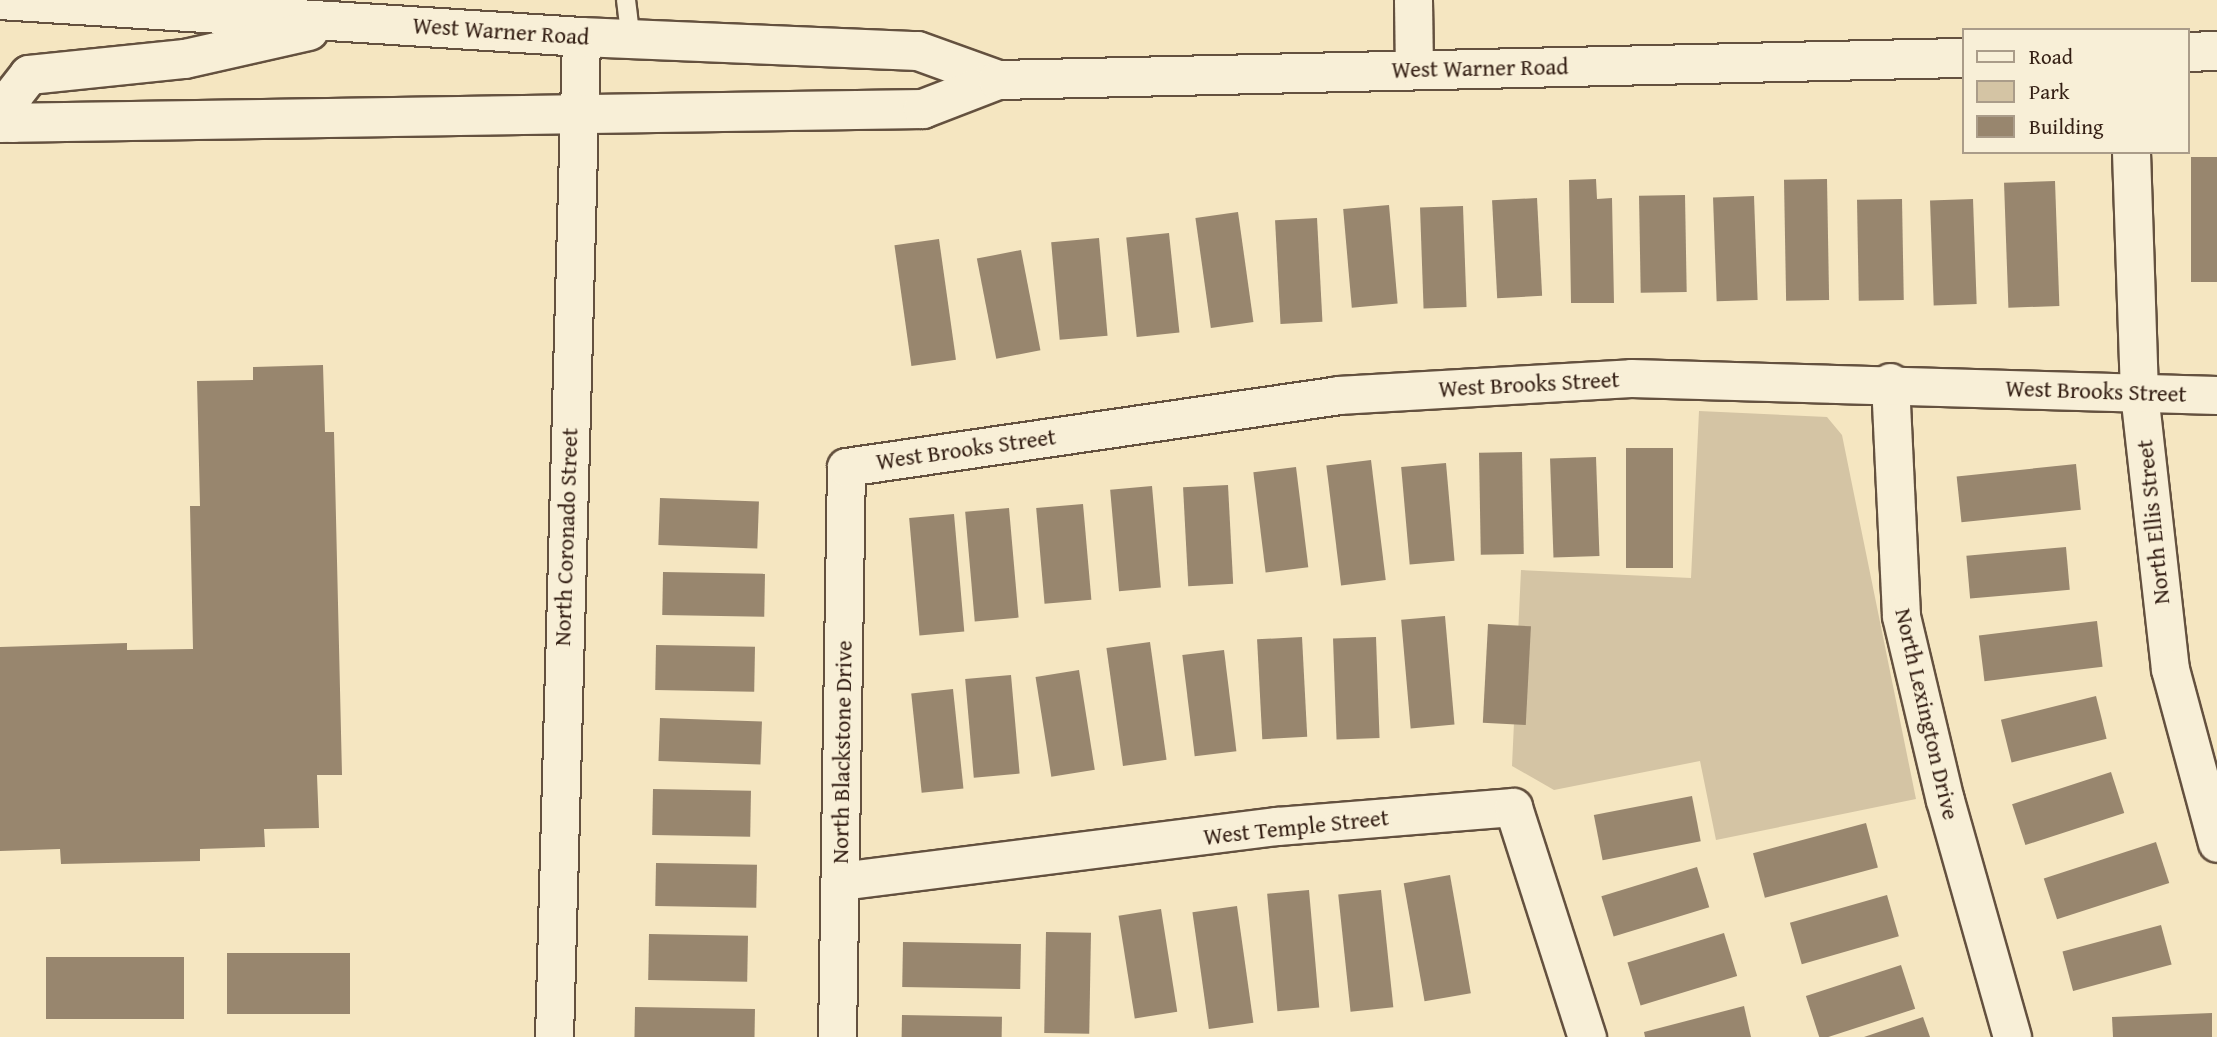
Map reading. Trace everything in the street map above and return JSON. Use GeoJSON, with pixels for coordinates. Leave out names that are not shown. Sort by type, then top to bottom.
{"type":"FeatureCollection","features":[{"type":"Feature","properties":{"kind":"main road","name":"West Warner Road"},"geometry":{"type":"LineString","coordinates":[[0,0],[348,11],[581,37],[918,51],[998,80]]}},
{"type":"Feature","properties":{"kind":"main road"},"geometry":{"type":"LineString","coordinates":[[6,123],[12,97],[29,75],[185,60],[348,11]]}},
{"type":"Feature","properties":{"kind":"main road"},"geometry":{"type":"LineString","coordinates":[[2189,52],[2217,51]]}},
{"type":"Feature","properties":{"kind":"main road","name":"West Warner Road"},"geometry":{"type":"LineString","coordinates":[[6,123],[923,108],[998,80],[1962,58]]}},
{"type":"Feature","properties":{"kind":"street"},"geometry":{"type":"LineString","coordinates":[[1412,0],[1414,69]]}},
{"type":"Feature","properties":{"kind":"street","name":"North Coronado Street"},"geometry":{"type":"LineString","coordinates":[[554,1037],[581,37]]}},
{"type":"Feature","properties":{"kind":"street","name":"North Ellis Street"},"geometry":{"type":"LineString","coordinates":[[2131,154],[2139,393],[2170,669],[2217,843]]}},
{"type":"Feature","properties":{"kind":"street","name":"West Brooks Street"},"geometry":{"type":"LineString","coordinates":[[846,467],[1338,395],[1631,377],[1890,382],[2217,396]]}},
{"type":"Feature","properties":{"kind":"street","name":"North Lexington Drive"},"geometry":{"type":"LineString","coordinates":[[1890,382],[1901,616],[1945,800],[2012,1037]]}},
{"type":"Feature","properties":{"kind":"street","name":"North Blackstone Drive"},"geometry":{"type":"LineString","coordinates":[[837,1037],[846,467]]}},
{"type":"Feature","properties":{"kind":"street","name":"West Temple Street"},"geometry":{"type":"LineString","coordinates":[[839,881],[1277,826],[1513,807],[1587,1037]]}},
{"type":"Feature","properties":{"kind":"lane"},"geometry":{"type":"LineString","coordinates":[[626,0],[631,38]]}},
{"type":"Feature","properties":{"kind":"green space"},"geometry":{"type":"Polygon","coordinates":[[[1699,411],[1827,417],[1842,435],[1916,799],[1716,840],[1700,761],[1554,790],[1512,766],[1521,570],[1691,578],[1699,411]]]}},
{"type":"Feature","properties":{"kind":"building"},"geometry":{"type":"Polygon","coordinates":[[[2191,157],[2217,157],[2217,282],[2191,282],[2191,157]]]}},
{"type":"Feature","properties":{"kind":"building"},"geometry":{"type":"Polygon","coordinates":[[[1596,179],[1597,199],[1612,198],[1614,303],[1571,303],[1569,180],[1596,179]]]}},
{"type":"Feature","properties":{"kind":"building"},"geometry":{"type":"Polygon","coordinates":[[[1827,179],[1829,300],[1786,301],[1784,180],[1827,179]]]}},
{"type":"Feature","properties":{"kind":"building"},"geometry":{"type":"Polygon","coordinates":[[[2055,181],[2059,306],[2008,308],[2004,183],[2055,181]]]}},
{"type":"Feature","properties":{"kind":"building"},"geometry":{"type":"Polygon","coordinates":[[[1685,195],[1687,292],[1641,293],[1639,196],[1685,195]]]}},
{"type":"Feature","properties":{"kind":"building"},"geometry":{"type":"Polygon","coordinates":[[[1754,196],[1758,300],[1717,301],[1713,197],[1754,196]]]}},
{"type":"Feature","properties":{"kind":"building"},"geometry":{"type":"Polygon","coordinates":[[[1537,198],[1542,296],[1497,298],[1492,200],[1537,198]]]}},
{"type":"Feature","properties":{"kind":"building"},"geometry":{"type":"Polygon","coordinates":[[[1902,199],[1904,300],[1859,301],[1857,200],[1902,199]]]}},
{"type":"Feature","properties":{"kind":"building"},"geometry":{"type":"Polygon","coordinates":[[[1973,199],[1977,304],[1934,305],[1930,201],[1973,199]]]}},
{"type":"Feature","properties":{"kind":"building"},"geometry":{"type":"Polygon","coordinates":[[[1389,205],[1398,304],[1352,308],[1343,209],[1389,205]]]}},
{"type":"Feature","properties":{"kind":"building"},"geometry":{"type":"Polygon","coordinates":[[[1463,206],[1467,307],[1424,308],[1420,208],[1463,206]]]}},
{"type":"Feature","properties":{"kind":"building"},"geometry":{"type":"Polygon","coordinates":[[[1238,212],[1253,322],[1211,328],[1195,218],[1238,212]]]}},
{"type":"Feature","properties":{"kind":"building"},"geometry":{"type":"Polygon","coordinates":[[[1317,218],[1322,322],[1281,324],[1275,220],[1317,218]]]}},
{"type":"Feature","properties":{"kind":"building"},"geometry":{"type":"Polygon","coordinates":[[[1169,233],[1179,332],[1137,337],[1126,237],[1169,233]]]}},
{"type":"Feature","properties":{"kind":"building"},"geometry":{"type":"Polygon","coordinates":[[[1099,238],[1108,336],[1060,340],[1051,242],[1099,238]]]}},
{"type":"Feature","properties":{"kind":"building"},"geometry":{"type":"Polygon","coordinates":[[[939,239],[956,360],[911,366],[894,245],[939,239]]]}},
{"type":"Feature","properties":{"kind":"building"},"geometry":{"type":"Polygon","coordinates":[[[1021,250],[1040,350],[996,359],[977,259],[1021,250]]]}},
{"type":"Feature","properties":{"kind":"building"},"geometry":{"type":"Polygon","coordinates":[[[323,365],[325,432],[334,432],[342,775],[317,775],[319,828],[264,829],[265,847],[200,849],[200,861],[61,864],[60,849],[0,851],[0,647],[127,643],[127,650],[193,649],[190,506],[200,506],[197,381],[253,380],[253,367],[323,365]]]}},
{"type":"Feature","properties":{"kind":"building"},"geometry":{"type":"Polygon","coordinates":[[[1626,448],[1673,448],[1673,568],[1626,568],[1626,448]]]}},
{"type":"Feature","properties":{"kind":"building"},"geometry":{"type":"Polygon","coordinates":[[[1522,452],[1524,554],[1481,555],[1479,453],[1522,452]]]}},
{"type":"Feature","properties":{"kind":"building"},"geometry":{"type":"Polygon","coordinates":[[[1596,457],[1599,556],[1553,558],[1550,459],[1596,457]]]}},
{"type":"Feature","properties":{"kind":"building"},"geometry":{"type":"Polygon","coordinates":[[[1371,460],[1386,580],[1341,586],[1326,465],[1371,460]]]}},
{"type":"Feature","properties":{"kind":"building"},"geometry":{"type":"Polygon","coordinates":[[[1446,463],[1455,561],[1410,565],[1401,467],[1446,463]]]}},
{"type":"Feature","properties":{"kind":"building"},"geometry":{"type":"Polygon","coordinates":[[[2076,464],[2081,510],[1961,522],[1957,477],[2076,464]]]}},
{"type":"Feature","properties":{"kind":"building"},"geometry":{"type":"Polygon","coordinates":[[[1296,467],[1308,567],[1266,572],[1253,472],[1296,467]]]}},
{"type":"Feature","properties":{"kind":"building"},"geometry":{"type":"Polygon","coordinates":[[[1228,485],[1233,584],[1188,586],[1183,487],[1228,485]]]}},
{"type":"Feature","properties":{"kind":"building"},"geometry":{"type":"Polygon","coordinates":[[[1152,486],[1161,588],[1119,591],[1110,490],[1152,486]]]}},
{"type":"Feature","properties":{"kind":"building"},"geometry":{"type":"Polygon","coordinates":[[[660,498],[759,501],[757,548],[658,545],[660,498]]]}},
{"type":"Feature","properties":{"kind":"building"},"geometry":{"type":"Polygon","coordinates":[[[1083,504],[1091,600],[1045,604],[1036,508],[1083,504]]]}},
{"type":"Feature","properties":{"kind":"building"},"geometry":{"type":"Polygon","coordinates":[[[1009,508],[1019,618],[975,621],[965,512],[1009,508]]]}},
{"type":"Feature","properties":{"kind":"building"},"geometry":{"type":"Polygon","coordinates":[[[954,514],[964,632],[919,635],[909,518],[954,514]]]}},
{"type":"Feature","properties":{"kind":"building"},"geometry":{"type":"Polygon","coordinates":[[[2066,547],[2070,590],[1970,599],[1966,556],[2066,547]]]}},
{"type":"Feature","properties":{"kind":"building"},"geometry":{"type":"Polygon","coordinates":[[[663,572],[765,574],[764,617],[662,615],[663,572]]]}},
{"type":"Feature","properties":{"kind":"building"},"geometry":{"type":"Polygon","coordinates":[[[1445,616],[1454,725],[1411,728],[1401,620],[1445,616]]]}},
{"type":"Feature","properties":{"kind":"building"},"geometry":{"type":"Polygon","coordinates":[[[2097,621],[2103,667],[1984,681],[1979,636],[2097,621]]]}},
{"type":"Feature","properties":{"kind":"building"},"geometry":{"type":"Polygon","coordinates":[[[1488,624],[1531,626],[1526,725],[1483,723],[1488,624]]]}},
{"type":"Feature","properties":{"kind":"building"},"geometry":{"type":"Polygon","coordinates":[[[1302,637],[1307,737],[1262,739],[1257,639],[1302,637]]]}},
{"type":"Feature","properties":{"kind":"building"},"geometry":{"type":"Polygon","coordinates":[[[1376,637],[1380,738],[1337,739],[1333,639],[1376,637]]]}},
{"type":"Feature","properties":{"kind":"building"},"geometry":{"type":"Polygon","coordinates":[[[1150,642],[1167,760],[1123,766],[1106,648],[1150,642]]]}},
{"type":"Feature","properties":{"kind":"building"},"geometry":{"type":"Polygon","coordinates":[[[656,645],[755,647],[754,692],[655,690],[656,645]]]}},
{"type":"Feature","properties":{"kind":"building"},"geometry":{"type":"Polygon","coordinates":[[[1224,650],[1236,751],[1195,756],[1182,655],[1224,650]]]}},
{"type":"Feature","properties":{"kind":"building"},"geometry":{"type":"Polygon","coordinates":[[[1079,670],[1095,770],[1051,777],[1036,677],[1079,670]]]}},
{"type":"Feature","properties":{"kind":"building"},"geometry":{"type":"Polygon","coordinates":[[[1011,675],[1020,774],[974,778],[965,679],[1011,675]]]}},
{"type":"Feature","properties":{"kind":"building"},"geometry":{"type":"Polygon","coordinates":[[[953,689],[963,788],[922,793],[911,693],[953,689]]]}},
{"type":"Feature","properties":{"kind":"building"},"geometry":{"type":"Polygon","coordinates":[[[2096,696],[2107,739],[2012,762],[2001,720],[2096,696]]]}},
{"type":"Feature","properties":{"kind":"building"},"geometry":{"type":"Polygon","coordinates":[[[660,718],[762,722],[760,765],[658,761],[660,718]]]}},
{"type":"Feature","properties":{"kind":"building"},"geometry":{"type":"Polygon","coordinates":[[[2111,772],[2124,813],[2025,845],[2012,804],[2111,772]]]}},
{"type":"Feature","properties":{"kind":"building"},"geometry":{"type":"Polygon","coordinates":[[[653,789],[751,791],[750,837],[652,835],[653,789]]]}},
{"type":"Feature","properties":{"kind":"building"},"geometry":{"type":"Polygon","coordinates":[[[1692,796],[1701,841],[1603,860],[1594,815],[1692,796]]]}},
{"type":"Feature","properties":{"kind":"building"},"geometry":{"type":"Polygon","coordinates":[[[1866,823],[1878,867],[1765,898],[1753,853],[1866,823]]]}},
{"type":"Feature","properties":{"kind":"building"},"geometry":{"type":"Polygon","coordinates":[[[2156,842],[2169,883],[2057,919],[2044,878],[2156,842]]]}},
{"type":"Feature","properties":{"kind":"building"},"geometry":{"type":"Polygon","coordinates":[[[656,863],[757,865],[756,908],[655,906],[656,863]]]}},
{"type":"Feature","properties":{"kind":"building"},"geometry":{"type":"Polygon","coordinates":[[[1697,867],[1709,907],[1614,936],[1601,896],[1697,867]]]}},
{"type":"Feature","properties":{"kind":"building"},"geometry":{"type":"Polygon","coordinates":[[[1450,875],[1471,993],[1425,1001],[1404,883],[1450,875]]]}},
{"type":"Feature","properties":{"kind":"building"},"geometry":{"type":"Polygon","coordinates":[[[1309,890],[1319,1008],[1277,1011],[1267,894],[1309,890]]]}},
{"type":"Feature","properties":{"kind":"building"},"geometry":{"type":"Polygon","coordinates":[[[1381,890],[1393,1007],[1351,1012],[1338,894],[1381,890]]]}},
{"type":"Feature","properties":{"kind":"building"},"geometry":{"type":"Polygon","coordinates":[[[1887,895],[1899,936],[1802,964],[1790,923],[1887,895]]]}},
{"type":"Feature","properties":{"kind":"building"},"geometry":{"type":"Polygon","coordinates":[[[1237,906],[1253,1023],[1209,1029],[1192,912],[1237,906]]]}},
{"type":"Feature","properties":{"kind":"building"},"geometry":{"type":"Polygon","coordinates":[[[1161,909],[1177,1012],[1135,1018],[1119,916],[1161,909]]]}},
{"type":"Feature","properties":{"kind":"building"},"geometry":{"type":"Polygon","coordinates":[[[2161,925],[2172,965],[2073,991],[2062,951],[2161,925]]]}},
{"type":"Feature","properties":{"kind":"building"},"geometry":{"type":"Polygon","coordinates":[[[1046,932],[1091,933],[1089,1034],[1044,1033],[1046,932]]]}},
{"type":"Feature","properties":{"kind":"building"},"geometry":{"type":"Polygon","coordinates":[[[1724,933],[1737,976],[1641,1006],[1627,963],[1724,933]]]}},
{"type":"Feature","properties":{"kind":"building"},"geometry":{"type":"Polygon","coordinates":[[[649,934],[748,936],[747,982],[648,980],[649,934]]]}},
{"type":"Feature","properties":{"kind":"building"},"geometry":{"type":"Polygon","coordinates":[[[903,942],[1021,944],[1020,989],[902,987],[903,942]]]}},
{"type":"Feature","properties":{"kind":"building"},"geometry":{"type":"Polygon","coordinates":[[[227,953],[350,953],[350,1014],[227,1014],[227,953]]]}},
{"type":"Feature","properties":{"kind":"building"},"geometry":{"type":"Polygon","coordinates":[[[46,957],[184,957],[184,1019],[46,1019],[46,957]]]}},
{"type":"Feature","properties":{"kind":"building"},"geometry":{"type":"Polygon","coordinates":[[[1901,965],[1915,1009],[1828,1037],[1819,1037],[1806,996],[1901,965]]]}},
{"type":"Feature","properties":{"kind":"building"},"geometry":{"type":"Polygon","coordinates":[[[1744,1006],[1751,1037],[1645,1037],[1644,1032],[1744,1006]]]}},
{"type":"Feature","properties":{"kind":"building"},"geometry":{"type":"Polygon","coordinates":[[[635,1007],[755,1009],[754,1037],[634,1037],[635,1007]]]}},
{"type":"Feature","properties":{"kind":"building"},"geometry":{"type":"Polygon","coordinates":[[[2212,1013],[2212,1037],[2113,1037],[2112,1017],[2212,1013]]]}},
{"type":"Feature","properties":{"kind":"building"},"geometry":{"type":"Polygon","coordinates":[[[902,1015],[1002,1017],[1002,1037],[902,1037],[902,1015]]]}},
{"type":"Feature","properties":{"kind":"building"},"geometry":{"type":"Polygon","coordinates":[[[1923,1017],[1930,1037],[1864,1037],[1923,1017]]]}}]}
